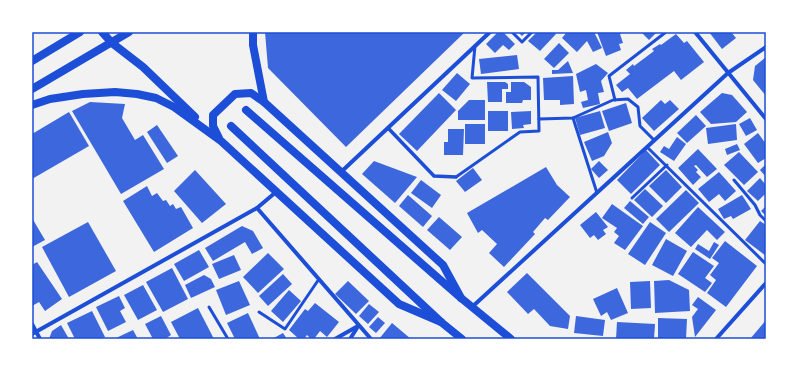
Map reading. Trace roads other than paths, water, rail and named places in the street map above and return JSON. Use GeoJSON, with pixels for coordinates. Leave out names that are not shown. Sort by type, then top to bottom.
{"type":"FeatureCollection","features":[{"type":"Feature","properties":{"kind":"main road"},"geometry":{"type":"LineString","coordinates":[[32,61],[80,32]]}},
{"type":"Feature","properties":{"kind":"main road"},"geometry":{"type":"LineString","coordinates":[[102,32],[143,67],[276,192],[400,304],[441,322]]}},
{"type":"Feature","properties":{"kind":"main road"},"geometry":{"type":"LineString","coordinates":[[32,89],[129,32]]}},
{"type":"Feature","properties":{"kind":"main road"},"geometry":{"type":"LineString","coordinates":[[253,32],[253,45],[264,102]]}},
{"type":"Feature","properties":{"kind":"main road"},"geometry":{"type":"LineString","coordinates":[[32,105],[50,99],[83,94],[115,92],[137,94],[156,98],[174,107],[221,141]]}},
{"type":"Feature","properties":{"kind":"main road"},"geometry":{"type":"LineString","coordinates":[[221,141],[213,126],[213,115],[235,94],[251,93],[264,102],[443,265],[461,298]]}},
{"type":"Feature","properties":{"kind":"main road"},"geometry":{"type":"LineString","coordinates":[[246,110],[461,298],[511,339]]}},
{"type":"Feature","properties":{"kind":"main road"},"geometry":{"type":"LineString","coordinates":[[231,126],[441,322],[462,339]]}},
{"type":"Feature","properties":{"kind":"street"},"geometry":{"type":"LineString","coordinates":[[341,172],[490,32]]}},
{"type":"Feature","properties":{"kind":"street"},"geometry":{"type":"LineString","coordinates":[[695,32],[766,119]]}},
{"type":"Feature","properties":{"kind":"street"},"geometry":{"type":"LineString","coordinates":[[472,307],[728,73],[766,47]]}},
{"type":"Feature","properties":{"kind":"street"},"geometry":{"type":"LineString","coordinates":[[388,128],[434,176],[456,177]]}},
{"type":"Feature","properties":{"kind":"street"},"geometry":{"type":"LineString","coordinates":[[34,333],[257,208],[276,192]]}},
{"type":"Feature","properties":{"kind":"street"},"geometry":{"type":"LineString","coordinates":[[257,208],[358,326],[371,339]]}},
{"type":"Feature","properties":{"kind":"street"},"geometry":{"type":"LineString","coordinates":[[716,339],[766,283]]}},
{"type":"Feature","properties":{"kind":"street"},"geometry":{"type":"LineString","coordinates":[[32,324],[34,333],[40,339]]}},
{"type":"Feature","properties":{"kind":"street"},"geometry":{"type":"LineString","coordinates":[[335,339],[358,326]]}},
{"type":"Feature","properties":{"kind":"street"},"geometry":{"type":"LineString","coordinates":[[350,339],[358,326]]}},
{"type":"Feature","properties":{"kind":"lane"},"geometry":{"type":"LineString","coordinates":[[512,32],[522,42],[532,32]]}},
{"type":"Feature","properties":{"kind":"lane"},"geometry":{"type":"LineString","coordinates":[[615,100],[610,76],[666,32]]}},
{"type":"Feature","properties":{"kind":"lane"},"geometry":{"type":"LineString","coordinates":[[456,177],[520,132],[539,131],[538,77],[472,78],[475,46]]}},
{"type":"Feature","properties":{"kind":"lane"},"geometry":{"type":"LineString","coordinates":[[539,119],[573,118],[615,100],[628,99],[638,107],[640,126],[654,140]]}},
{"type":"Feature","properties":{"kind":"lane"},"geometry":{"type":"LineString","coordinates":[[573,118],[597,193]]}},
{"type":"Feature","properties":{"kind":"lane"},"geometry":{"type":"LineString","coordinates":[[647,147],[766,264]]}},
{"type":"Feature","properties":{"kind":"lane"},"geometry":{"type":"LineString","coordinates":[[632,198],[667,166]]}},
{"type":"Feature","properties":{"kind":"lane"},"geometry":{"type":"LineString","coordinates":[[734,180],[766,221]]}},
{"type":"Feature","properties":{"kind":"lane"},"geometry":{"type":"LineString","coordinates":[[259,312],[285,329],[319,279]]}},
{"type":"Feature","properties":{"kind":"lane"},"geometry":{"type":"LineString","coordinates":[[209,307],[228,339]]}}]}
